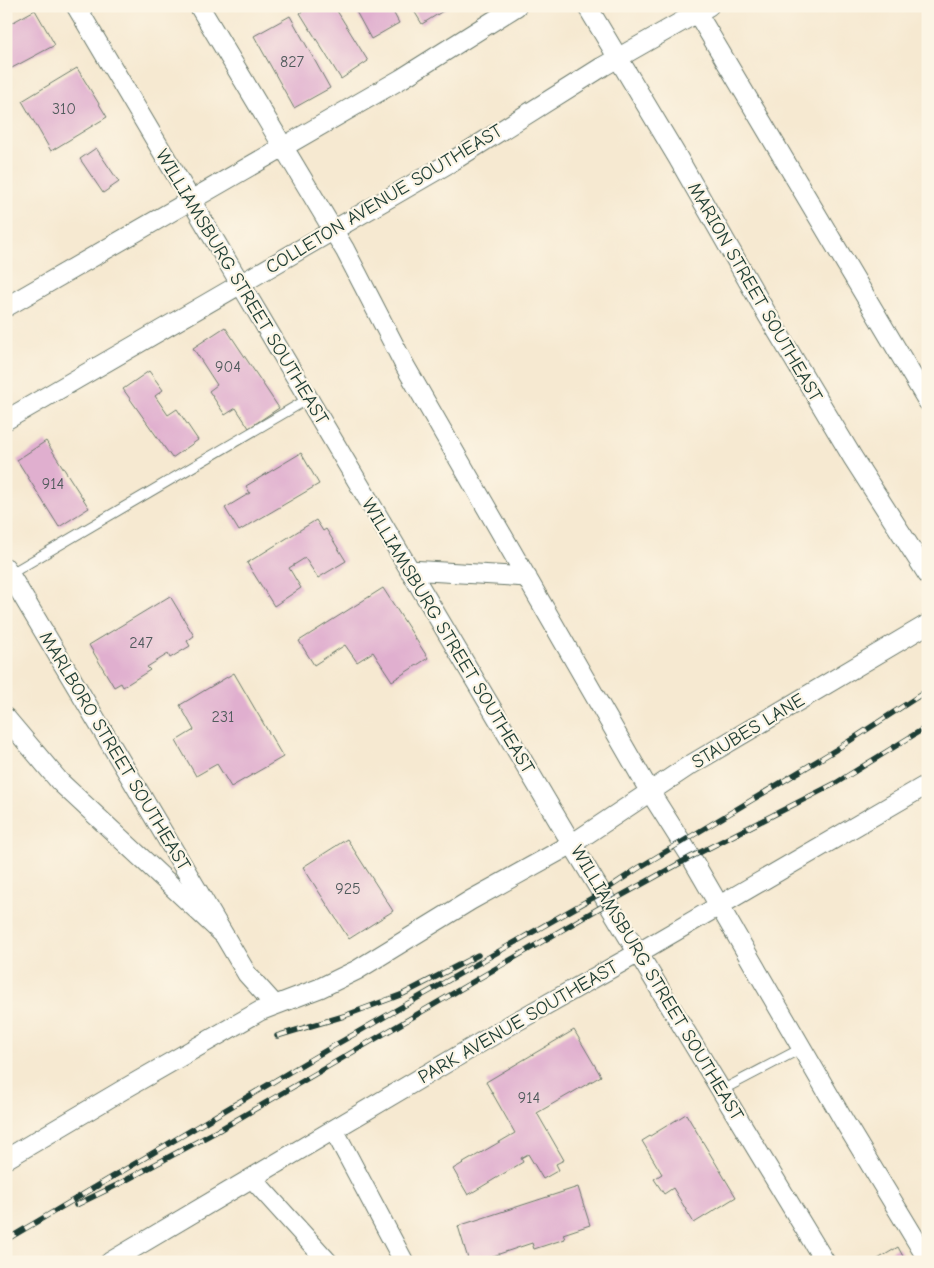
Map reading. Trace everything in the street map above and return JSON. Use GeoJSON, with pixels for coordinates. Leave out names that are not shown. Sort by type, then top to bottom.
{"type":"FeatureCollection","features":[{"type":"Feature","properties":{"kind":"street","name":"WILLIAMSBURG STREET SOUTHEAST"},"geometry":{"type":"LineString","coordinates":[[76,6],[572,844],[825,1262]]}},
{"type":"Feature","properties":{"kind":"street"},"geometry":{"type":"LineString","coordinates":[[199,6],[345,250],[405,366],[650,792],[691,857],[928,1260]]}},
{"type":"Feature","properties":{"kind":"street"},"geometry":{"type":"LineString","coordinates":[[6,307],[284,148],[401,79],[517,6]]}},
{"type":"Feature","properties":{"kind":"street","name":"MARION STREET SOUTHEAST"},"geometry":{"type":"LineString","coordinates":[[586,6],[848,450],[928,575]]}},
{"type":"Feature","properties":{"kind":"street"},"geometry":{"type":"LineString","coordinates":[[700,8],[928,402]]}},
{"type":"Feature","properties":{"kind":"street","name":"COLLETON AVENUE SOUTHEAST"},"geometry":{"type":"LineString","coordinates":[[6,420],[451,162],[700,8]]}},
{"type":"Feature","properties":{"kind":"street"},"geometry":{"type":"LineString","coordinates":[[409,570],[527,577]]}},
{"type":"Feature","properties":{"kind":"street","name":"MARLBORO STREET SOUTHEAST"},"geometry":{"type":"LineString","coordinates":[[8,571],[246,974],[275,1005]]}},
{"type":"Feature","properties":{"kind":"street","name":"STAUBES LANE"},"geometry":{"type":"LineString","coordinates":[[572,844],[687,767],[928,624]]}},
{"type":"Feature","properties":{"kind":"street","name":"MARLBORO STREET SOUTHEAST"},"geometry":{"type":"LineString","coordinates":[[6,718],[60,782],[224,935]]}},
{"type":"Feature","properties":{"kind":"street","name":"PARK AVENUE SOUTHEAST"},"geometry":{"type":"LineString","coordinates":[[110,1262],[512,1024],[720,906],[928,784]]}},
{"type":"Feature","properties":{"kind":"street"},"geometry":{"type":"LineString","coordinates":[[6,1159],[159,1068],[260,1011],[320,988],[357,970],[470,900],[572,844]]}},
{"type":"Feature","properties":{"kind":"street"},"geometry":{"type":"LineString","coordinates":[[334,1130],[404,1262]]}},
{"type":"Feature","properties":{"kind":"street"},"geometry":{"type":"LineString","coordinates":[[252,1178],[328,1262]]}},
{"type":"Feature","properties":{"kind":"lane"},"geometry":{"type":"LineString","coordinates":[[8,571],[308,399]]}},
{"type":"Feature","properties":{"kind":"lane"},"geometry":{"type":"LineString","coordinates":[[722,1090],[802,1048]]}},
{"type":"Feature","properties":{"kind":"building"},"geometry":{"type":"Polygon","coordinates":[[[310,6],[334,6],[368,61],[341,79],[300,13],[310,6]]]}},
{"type":"Feature","properties":{"kind":"building"},"geometry":{"type":"Polygon","coordinates":[[[353,6],[390,6],[399,23],[371,39],[353,6]]]}},
{"type":"Feature","properties":{"kind":"building"},"geometry":{"type":"Polygon","coordinates":[[[411,6],[451,6],[422,24],[411,6]]]}},
{"type":"Feature","properties":{"kind":"building"},"geometry":{"type":"Polygon","coordinates":[[[35,10],[55,45],[10,69],[6,63],[6,26],[35,10]]]}},
{"type":"Feature","properties":{"kind":"building"},"geometry":{"type":"Polygon","coordinates":[[[290,16],[330,88],[294,108],[254,36],[290,16]]]}},
{"type":"Feature","properties":{"kind":"building"},"geometry":{"type":"Polygon","coordinates":[[[77,68],[107,117],[51,151],[22,101],[77,68]]]}},
{"type":"Feature","properties":{"kind":"building"},"geometry":{"type":"Polygon","coordinates":[[[96,148],[119,182],[103,193],[80,159],[96,148]]]}},
{"type":"Feature","properties":{"kind":"building"},"geometry":{"type":"Polygon","coordinates":[[[225,327],[279,408],[249,428],[236,408],[225,415],[209,391],[217,385],[193,348],[225,327]]]}},
{"type":"Feature","properties":{"kind":"building"},"geometry":{"type":"Polygon","coordinates":[[[149,371],[163,390],[155,396],[168,415],[177,409],[198,440],[172,458],[123,389],[149,371]]]}},
{"type":"Feature","properties":{"kind":"building"},"geometry":{"type":"Polygon","coordinates":[[[46,441],[89,508],[59,527],[17,460],[46,441]]]}},
{"type":"Feature","properties":{"kind":"building"},"geometry":{"type":"Polygon","coordinates":[[[301,453],[319,484],[239,531],[225,508],[250,493],[246,486],[301,453]]]}},
{"type":"Feature","properties":{"kind":"building"},"geometry":{"type":"Polygon","coordinates":[[[316,520],[323,531],[326,529],[346,561],[318,578],[305,558],[289,568],[301,588],[274,606],[247,563],[316,520]]]}},
{"type":"Feature","properties":{"kind":"building"},"geometry":{"type":"Polygon","coordinates":[[[383,588],[428,658],[392,681],[373,652],[357,662],[345,645],[314,665],[299,641],[383,588]]]}},
{"type":"Feature","properties":{"kind":"building"},"geometry":{"type":"Polygon","coordinates":[[[170,596],[194,636],[187,641],[190,646],[170,658],[168,654],[147,667],[150,670],[123,687],[121,683],[114,687],[89,645],[170,596]]]}},
{"type":"Feature","properties":{"kind":"building"},"geometry":{"type":"Polygon","coordinates":[[[234,673],[283,757],[231,787],[217,764],[196,776],[176,741],[194,730],[180,705],[234,673]]]}},
{"type":"Feature","properties":{"kind":"building"},"geometry":{"type":"Polygon","coordinates":[[[347,839],[393,911],[349,939],[303,867],[347,839]]]}},
{"type":"Feature","properties":{"kind":"building"},"geometry":{"type":"Polygon","coordinates":[[[574,1030],[601,1076],[537,1113],[564,1160],[556,1164],[559,1170],[543,1179],[528,1154],[521,1158],[523,1162],[468,1195],[453,1169],[515,1133],[486,1082],[574,1030]]]}},
{"type":"Feature","properties":{"kind":"building"},"geometry":{"type":"Polygon","coordinates":[[[686,1114],[736,1197],[694,1223],[673,1188],[664,1194],[654,1179],[662,1174],[642,1141],[686,1114]]]}},
{"type":"Feature","properties":{"kind":"building"},"geometry":{"type":"Polygon","coordinates":[[[578,1187],[590,1225],[563,1234],[565,1239],[534,1249],[532,1243],[475,1262],[469,1262],[458,1226],[578,1187]]]}},
{"type":"Feature","properties":{"kind":"building"},"geometry":{"type":"Polygon","coordinates":[[[898,1247],[906,1262],[873,1262],[898,1247]]]}},
{"type":"Feature","properties":{"kind":"railway"},"geometry":{"type":"LineString","coordinates":[[6,1240],[330,1048],[601,893],[640,867],[837,749],[928,690]]}},
{"type":"Feature","properties":{"kind":"railway"},"geometry":{"type":"LineString","coordinates":[[76,1205],[219,1130],[608,903],[691,857],[836,783],[928,726]]}},
{"type":"Feature","properties":{"kind":"railway"},"geometry":{"type":"LineString","coordinates":[[277,1036],[344,1016],[403,994],[478,955]]}}]}
